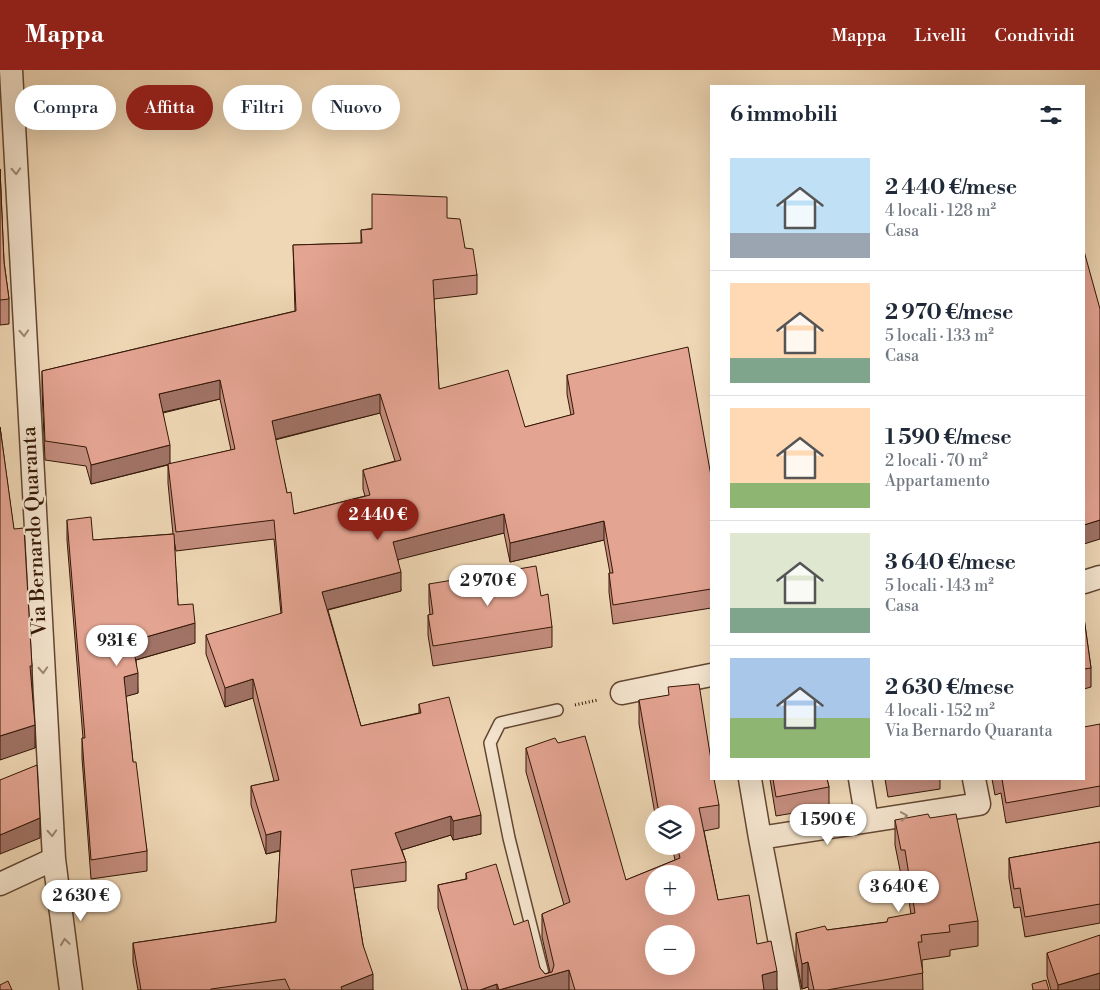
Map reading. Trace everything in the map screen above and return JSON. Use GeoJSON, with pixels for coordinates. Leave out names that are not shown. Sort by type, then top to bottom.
{"type":"FeatureCollection","features":[{"type":"Feature","properties":{"kind":"street","name":"Via Bernardo Quaranta"},"geometry":{"type":"LineString","coordinates":[[11,70],[54,859],[71,990]]}},
{"type":"Feature","properties":{"kind":"street"},"geometry":{"type":"LineString","coordinates":[[1085,582],[1100,577]]}},
{"type":"Feature","properties":{"kind":"street"},"geometry":{"type":"LineString","coordinates":[[622,693],[710,675]]}},
{"type":"Feature","properties":{"kind":"street"},"geometry":{"type":"LineString","coordinates":[[750,780],[789,990]]}},
{"type":"Feature","properties":{"kind":"street"},"geometry":{"type":"LineString","coordinates":[[860,780],[866,821]]}},
{"type":"Feature","properties":{"kind":"street"},"geometry":{"type":"LineString","coordinates":[[760,838],[979,804],[974,780]]}},
{"type":"Feature","properties":{"kind":"street"},"geometry":{"type":"LineString","coordinates":[[0,884],[54,859]]}},
{"type":"Feature","properties":{"kind":"lane"},"geometry":{"type":"LineString","coordinates":[[547,990],[509,838],[490,743],[500,723],[557,710]]}},
{"type":"Feature","properties":{"kind":"path"},"geometry":{"type":"LineString","coordinates":[[557,710],[622,693]]}},
{"type":"Feature","properties":{"kind":"building"},"geometry":{"type":"Polygon","coordinates":[[[0,169],[4,262],[9,299],[0,300],[0,169]]]}},
{"type":"Feature","properties":{"kind":"building"},"geometry":{"type":"Polygon","coordinates":[[[372,194],[447,197],[447,218],[460,219],[465,248],[473,249],[477,275],[433,280],[439,389],[508,370],[525,427],[574,414],[567,375],[688,347],[710,470],[710,589],[613,605],[609,573],[613,573],[604,521],[510,543],[504,514],[393,542],[401,572],[322,592],[361,726],[421,713],[419,704],[449,697],[481,815],[453,821],[451,816],[395,833],[406,862],[351,870],[363,945],[373,974],[341,987],[342,990],[290,990],[285,979],[211,990],[141,990],[133,943],[276,922],[281,831],[266,835],[251,786],[279,780],[253,679],[225,688],[206,635],[282,613],[274,520],[176,532],[168,464],[235,449],[220,380],[159,394],[170,445],[91,465],[86,447],[45,441],[42,371],[296,311],[293,245],[362,243],[361,230],[372,229],[372,194]],[[380,394],[272,421],[287,493],[291,492],[294,514],[370,495],[363,470],[401,460],[380,394]]]}},
{"type":"Feature","properties":{"kind":"building"},"geometry":{"type":"Polygon","coordinates":[[[1085,255],[1100,309],[1100,520],[1085,525],[1085,255]]]}},
{"type":"Feature","properties":{"kind":"building"},"geometry":{"type":"Polygon","coordinates":[[[0,427],[14,529],[24,528],[32,666],[30,666],[35,725],[0,736],[0,427]]]}},
{"type":"Feature","properties":{"kind":"building"},"geometry":{"type":"Polygon","coordinates":[[[91,517],[93,540],[174,534],[178,605],[193,604],[195,623],[132,641],[138,673],[124,677],[133,762],[136,762],[147,851],[91,860],[82,738],[85,738],[67,520],[91,517]]]}},
{"type":"Feature","properties":{"kind":"building"},"geometry":{"type":"Polygon","coordinates":[[[536,566],[541,596],[548,594],[552,627],[433,646],[428,615],[433,614],[429,584],[536,566]]]}},
{"type":"Feature","properties":{"kind":"building"},"geometry":{"type":"Polygon","coordinates":[[[1085,625],[1091,668],[1085,669],[1085,625]]]}},
{"type":"Feature","properties":{"kind":"building"},"geometry":{"type":"Polygon","coordinates":[[[699,684],[710,754],[710,780],[714,780],[719,805],[699,808],[718,900],[749,895],[757,944],[771,941],[777,971],[762,975],[764,990],[575,990],[569,970],[499,990],[497,984],[480,990],[468,990],[438,885],[467,879],[466,873],[496,864],[514,925],[528,920],[540,968],[545,974],[552,972],[554,965],[542,914],[570,902],[526,748],[555,738],[558,743],[585,736],[626,880],[645,872],[645,915],[695,915],[695,865],[663,865],[680,858],[679,855],[695,855],[695,805],[657,805],[639,700],[669,695],[668,687],[699,684]]]}},
{"type":"Feature","properties":{"kind":"building"},"geometry":{"type":"Polygon","coordinates":[[[1100,724],[1100,786],[1006,803],[1002,780],[1085,780],[1085,727],[1100,724]]]}},
{"type":"Feature","properties":{"kind":"building"},"geometry":{"type":"Polygon","coordinates":[[[37,765],[40,818],[0,835],[0,780],[37,765]]]}},
{"type":"Feature","properties":{"kind":"building"},"geometry":{"type":"Polygon","coordinates":[[[773,780],[827,780],[829,787],[776,797],[773,780]]]}},
{"type":"Feature","properties":{"kind":"building"},"geometry":{"type":"Polygon","coordinates":[[[928,814],[930,818],[956,814],[978,921],[949,925],[950,932],[921,935],[922,942],[918,942],[923,973],[827,990],[814,990],[808,962],[802,964],[796,933],[825,926],[827,930],[887,922],[888,918],[915,913],[905,850],[901,850],[895,820],[928,814]]]}},
{"type":"Feature","properties":{"kind":"building"},"geometry":{"type":"Polygon","coordinates":[[[1100,842],[1100,904],[1025,917],[1020,888],[1014,889],[1009,858],[1100,842]]]}},
{"type":"Feature","properties":{"kind":"building"},"geometry":{"type":"Polygon","coordinates":[[[1100,935],[1100,973],[1058,985],[1047,953],[1100,935]]]}},
{"type":"Feature","properties":{"kind":"building"},"geometry":{"type":"Polygon","coordinates":[[[1046,980],[1049,990],[1033,990],[1032,984],[1046,980]]]}},
{"type":"Feature","properties":{"kind":"building"},"geometry":{"type":"Polygon","coordinates":[[[8,981],[12,990],[0,990],[0,985],[8,981]]]}}]}
